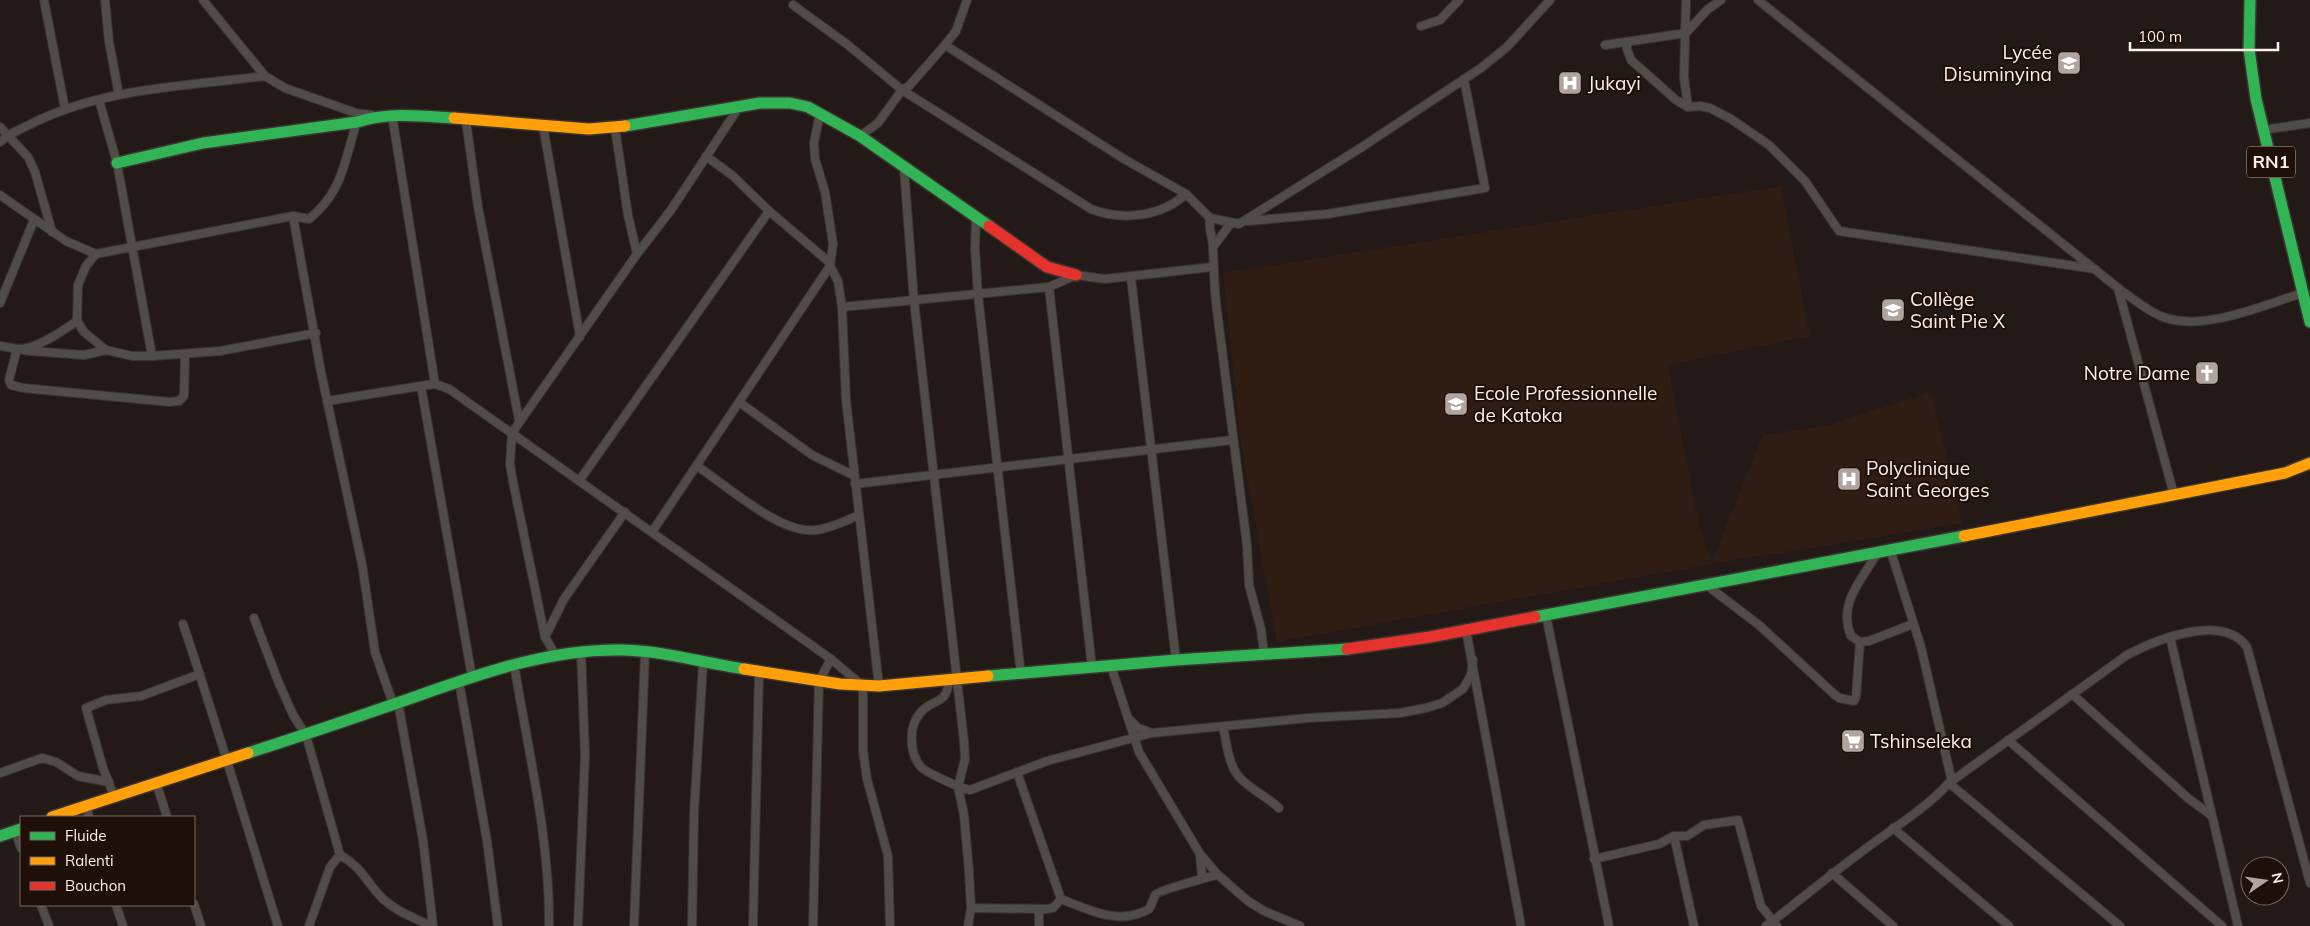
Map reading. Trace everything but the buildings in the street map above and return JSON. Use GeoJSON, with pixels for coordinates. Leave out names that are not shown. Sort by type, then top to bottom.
{"type":"FeatureCollection","features":[{"type":"Feature","properties":{"kind":"main road","name":"RN1"},"geometry":{"type":"LineString","coordinates":[[2250,0],[2248,20],[2251,72],[2263,130],[2310,322]]}},
{"type":"Feature","properties":{"kind":"main road"},"geometry":{"type":"LineString","coordinates":[[117,163],[203,143],[357,122],[377,116],[429,116],[466,121],[589,129],[615,128],[778,102],[808,107],[860,136],[1047,266],[1076,275]]}},
{"type":"Feature","properties":{"kind":"main road"},"geometry":{"type":"LineString","coordinates":[[59,816],[87,812],[114,796],[306,735],[459,681],[514,664],[556,654],[581,651],[623,650],[688,658],[703,663],[819,681],[879,686],[1176,660],[1360,648],[1546,615],[2174,495],[2285,473],[2310,463]]}},
{"type":"Feature","properties":{"kind":"main road"},"geometry":{"type":"LineString","coordinates":[[0,836],[18,830]]}},
{"type":"Feature","properties":{"kind":"street"},"geometry":{"type":"LineString","coordinates":[[44,0],[64,109]]}},
{"type":"Feature","properties":{"kind":"street"},"geometry":{"type":"LineString","coordinates":[[105,0],[109,42],[119,95]]}},
{"type":"Feature","properties":{"kind":"street"},"geometry":{"type":"LineString","coordinates":[[203,0],[265,76],[285,88],[356,112],[377,116]]}},
{"type":"Feature","properties":{"kind":"street"},"geometry":{"type":"LineString","coordinates":[[860,136],[878,123],[902,90],[909,86],[956,30],[967,0]]}},
{"type":"Feature","properties":{"kind":"street"},"geometry":{"type":"LineString","coordinates":[[1421,26],[1440,20],[1460,0]]}},
{"type":"Feature","properties":{"kind":"street"},"geometry":{"type":"LineString","coordinates":[[944,45],[1124,159],[1186,194],[1210,218],[1239,224],[1464,79],[1499,54],[1550,0]]}},
{"type":"Feature","properties":{"kind":"street"},"geometry":{"type":"LineString","coordinates":[[1686,0],[1684,76],[1688,107]]}},
{"type":"Feature","properties":{"kind":"street"},"geometry":{"type":"LineString","coordinates":[[1605,45],[1686,32],[1707,10],[1721,0]]}},
{"type":"Feature","properties":{"kind":"street"},"geometry":{"type":"LineString","coordinates":[[1758,0],[2118,288],[2164,318],[2192,321],[2218,319],[2303,293]]}},
{"type":"Feature","properties":{"kind":"street"},"geometry":{"type":"LineString","coordinates":[[793,5],[848,45],[902,90],[1074,200],[1096,211],[1117,216],[1135,215],[1175,204],[1186,194]]}},
{"type":"Feature","properties":{"kind":"street"},"geometry":{"type":"LineString","coordinates":[[1627,42],[1631,60],[1640,70],[1688,107],[1700,106],[1710,108],[1731,119],[1770,145],[1806,181],[1839,231],[2096,269]]}},
{"type":"Feature","properties":{"kind":"street"},"geometry":{"type":"LineString","coordinates":[[0,142],[6,136],[64,109],[119,95],[265,76]]}},
{"type":"Feature","properties":{"kind":"street"},"geometry":{"type":"LineString","coordinates":[[1246,221],[1326,214],[1484,188],[1464,79]]}},
{"type":"Feature","properties":{"kind":"street"},"geometry":{"type":"LineString","coordinates":[[99,100],[117,163],[152,356]]}},
{"type":"Feature","properties":{"kind":"street"},"geometry":{"type":"LineString","coordinates":[[556,654],[545,637],[510,464],[512,434],[519,420],[580,337],[637,254],[672,210],[739,107]]}},
{"type":"Feature","properties":{"kind":"street"},"geometry":{"type":"LineString","coordinates":[[652,532],[830,264],[833,244],[825,192],[815,160],[814,143],[820,113]]}},
{"type":"Feature","properties":{"kind":"street"},"geometry":{"type":"LineString","coordinates":[[392,115],[435,384]]}},
{"type":"Feature","properties":{"kind":"street"},"geometry":{"type":"LineString","coordinates":[[466,121],[479,216],[519,420]]}},
{"type":"Feature","properties":{"kind":"street"},"geometry":{"type":"LineString","coordinates":[[0,196],[66,241],[96,254],[111,253],[132,246],[293,216],[309,219],[323,208],[347,164],[357,122]]}},
{"type":"Feature","properties":{"kind":"street"},"geometry":{"type":"LineString","coordinates":[[2263,130],[2310,123]]}},
{"type":"Feature","properties":{"kind":"street"},"geometry":{"type":"LineString","coordinates":[[544,126],[580,337]]}},
{"type":"Feature","properties":{"kind":"street"},"geometry":{"type":"LineString","coordinates":[[0,127],[6,136],[28,157],[35,172],[52,232]]}},
{"type":"Feature","properties":{"kind":"street"},"geometry":{"type":"LineString","coordinates":[[615,128],[628,215],[637,254]]}},
{"type":"Feature","properties":{"kind":"street"},"geometry":{"type":"LineString","coordinates":[[706,156],[733,176],[769,211],[830,264],[838,280],[842,307],[846,400],[854,480],[879,686]]}},
{"type":"Feature","properties":{"kind":"street"},"geometry":{"type":"LineString","coordinates":[[904,168],[914,301],[934,475],[953,679],[965,759],[958,787],[964,815],[971,908],[968,926]]}},
{"type":"Feature","properties":{"kind":"street"},"geometry":{"type":"LineString","coordinates":[[579,481],[769,211]]}},
{"type":"Feature","properties":{"kind":"street"},"geometry":{"type":"LineString","coordinates":[[293,216],[327,401],[362,564],[375,652],[396,703],[423,840],[432,926]]}},
{"type":"Feature","properties":{"kind":"street"},"geometry":{"type":"LineString","coordinates":[[976,218],[975,248],[978,295],[1020,675]]}},
{"type":"Feature","properties":{"kind":"street"},"geometry":{"type":"LineString","coordinates":[[1210,218],[1209,232],[1213,247],[1212,267],[1232,440],[1247,545],[1250,585],[1261,629],[1264,654]]}},
{"type":"Feature","properties":{"kind":"street"},"geometry":{"type":"LineString","coordinates":[[0,303],[34,220]]}},
{"type":"Feature","properties":{"kind":"street"},"geometry":{"type":"LineString","coordinates":[[1213,247],[1231,223]]}},
{"type":"Feature","properties":{"kind":"street"},"geometry":{"type":"LineString","coordinates":[[96,254],[86,266],[78,285],[76,321],[84,332],[106,350]]}},
{"type":"Feature","properties":{"kind":"street"},"geometry":{"type":"LineString","coordinates":[[842,307],[1049,287],[1076,275],[1105,280],[1212,267]]}},
{"type":"Feature","properties":{"kind":"street"},"geometry":{"type":"LineString","coordinates":[[1131,278],[1176,660]]}},
{"type":"Feature","properties":{"kind":"street"},"geometry":{"type":"LineString","coordinates":[[1049,287],[1092,667]]}},
{"type":"Feature","properties":{"kind":"street"},"geometry":{"type":"LineString","coordinates":[[2118,288],[2174,495]]}},
{"type":"Feature","properties":{"kind":"street"},"geometry":{"type":"LineString","coordinates":[[17,349],[25,349],[58,334],[76,321]]}},
{"type":"Feature","properties":{"kind":"street"},"geometry":{"type":"LineString","coordinates":[[0,346],[84,355],[106,350],[132,356],[152,356],[244,347],[316,333]]}},
{"type":"Feature","properties":{"kind":"street"},"geometry":{"type":"LineString","coordinates":[[17,349],[9,380],[14,387],[170,402],[179,401],[184,396],[185,354]]}},
{"type":"Feature","properties":{"kind":"street"},"geometry":{"type":"LineString","coordinates":[[327,401],[435,384],[449,389],[831,659],[863,686],[863,751],[867,780],[888,856],[890,926]]}},
{"type":"Feature","properties":{"kind":"street"},"geometry":{"type":"LineString","coordinates":[[421,386],[472,677]]}},
{"type":"Feature","properties":{"kind":"street"},"geometry":{"type":"LineString","coordinates":[[739,402],[812,455],[854,480],[934,475],[1232,440]]}},
{"type":"Feature","properties":{"kind":"street"},"geometry":{"type":"LineString","coordinates":[[697,466],[780,523],[796,529],[815,530],[859,516]]}},
{"type":"Feature","properties":{"kind":"street"},"geometry":{"type":"LineString","coordinates":[[545,637],[564,598],[624,512]]}},
{"type":"Feature","properties":{"kind":"street"},"geometry":{"type":"LineString","coordinates":[[1890,549],[1927,672],[1950,783],[2120,926]]}},
{"type":"Feature","properties":{"kind":"street"},"geometry":{"type":"LineString","coordinates":[[1878,552],[1855,586],[1848,611],[1848,628],[1851,636],[1860,642],[1869,641],[1912,624]]}},
{"type":"Feature","properties":{"kind":"street"},"geometry":{"type":"LineString","coordinates":[[1705,584],[1759,624],[1839,698],[1848,701],[1854,701],[1856,696],[1860,642]]}},
{"type":"Feature","properties":{"kind":"street"},"geometry":{"type":"LineString","coordinates":[[1546,615],[1609,926]]}},
{"type":"Feature","properties":{"kind":"street"},"geometry":{"type":"LineString","coordinates":[[254,618],[293,715],[306,735],[340,855],[360,869],[392,907],[432,926]]}},
{"type":"Feature","properties":{"kind":"street"},"geometry":{"type":"LineString","coordinates":[[183,624],[221,736],[226,759],[278,926]]}},
{"type":"Feature","properties":{"kind":"street"},"geometry":{"type":"LineString","coordinates":[[1466,630],[1521,926]]}},
{"type":"Feature","properties":{"kind":"street"},"geometry":{"type":"LineString","coordinates":[[1594,859],[1658,844],[1674,836],[1687,836],[1704,825],[1738,820],[1762,906],[1772,925],[1832,873],[1928,805],[1950,783],[2127,656],[2146,645],[2170,637],[2214,630],[2230,632],[2240,637],[2246,647],[2310,882]]}},
{"type":"Feature","properties":{"kind":"street"},"geometry":{"type":"LineString","coordinates":[[2170,637],[2238,926]]}},
{"type":"Feature","properties":{"kind":"street"},"geometry":{"type":"LineString","coordinates":[[578,926],[585,755],[581,651]]}},
{"type":"Feature","properties":{"kind":"street"},"geometry":{"type":"LineString","coordinates":[[634,926],[645,653]]}},
{"type":"Feature","properties":{"kind":"street"},"geometry":{"type":"LineString","coordinates":[[813,926],[819,681],[831,659]]}},
{"type":"Feature","properties":{"kind":"street"},"geometry":{"type":"LineString","coordinates":[[953,679],[944,697],[921,711],[916,718],[911,737],[921,767],[958,787],[975,790],[1047,761],[1152,733],[1308,718],[1400,713],[1426,708],[1448,700],[1463,689],[1471,674],[1473,660]]}},
{"type":"Feature","properties":{"kind":"street"},"geometry":{"type":"LineString","coordinates":[[692,926],[694,813],[703,663]]}},
{"type":"Feature","properties":{"kind":"street"},"geometry":{"type":"LineString","coordinates":[[514,664],[541,824],[548,894],[549,926]]}},
{"type":"Feature","properties":{"kind":"street"},"geometry":{"type":"LineString","coordinates":[[1111,666],[1129,718],[1138,752],[1200,854],[1218,875],[1248,901],[1264,911],[1300,926]]}},
{"type":"Feature","properties":{"kind":"street"},"geometry":{"type":"LineString","coordinates":[[753,926],[759,672]]}},
{"type":"Feature","properties":{"kind":"street"},"geometry":{"type":"LineString","coordinates":[[114,796],[86,708],[106,700],[140,696],[200,674]]}},
{"type":"Feature","properties":{"kind":"street"},"geometry":{"type":"LineString","coordinates":[[459,681],[487,841],[498,926]]}},
{"type":"Feature","properties":{"kind":"street"},"geometry":{"type":"LineString","coordinates":[[2072,694],[2190,799],[2211,815]]}},
{"type":"Feature","properties":{"kind":"street"},"geometry":{"type":"LineString","coordinates":[[1129,718],[1133,725],[1152,733]]}},
{"type":"Feature","properties":{"kind":"street"},"geometry":{"type":"LineString","coordinates":[[1223,727],[1228,752],[1240,778],[1266,795],[1279,808]]}},
{"type":"Feature","properties":{"kind":"street"},"geometry":{"type":"LineString","coordinates":[[1138,752],[1146,738],[1152,733]]}},
{"type":"Feature","properties":{"kind":"street"},"geometry":{"type":"LineString","coordinates":[[2008,740],[2222,926]]}},
{"type":"Feature","properties":{"kind":"street"},"geometry":{"type":"LineString","coordinates":[[0,773],[42,758],[56,762],[78,776],[109,782]]}},
{"type":"Feature","properties":{"kind":"street"},"geometry":{"type":"LineString","coordinates":[[1017,772],[1061,899]]}},
{"type":"Feature","properties":{"kind":"street"},"geometry":{"type":"LineString","coordinates":[[156,782],[167,816]]}},
{"type":"Feature","properties":{"kind":"street"},"geometry":{"type":"LineString","coordinates":[[1893,828],[2009,926]]}},
{"type":"Feature","properties":{"kind":"street"},"geometry":{"type":"LineString","coordinates":[[1674,836],[1694,926]]}},
{"type":"Feature","properties":{"kind":"street"},"geometry":{"type":"LineString","coordinates":[[1200,854],[1202,877]]}},
{"type":"Feature","properties":{"kind":"street"},"geometry":{"type":"LineString","coordinates":[[309,926],[330,867],[340,855]]}},
{"type":"Feature","properties":{"kind":"street"},"geometry":{"type":"LineString","coordinates":[[1832,873],[1893,926]]}},
{"type":"Feature","properties":{"kind":"street"},"geometry":{"type":"LineString","coordinates":[[1061,899],[1107,916],[1133,915],[1149,909],[1156,894],[1163,890],[1188,885],[1202,877],[1218,875]]}},
{"type":"Feature","properties":{"kind":"street"},"geometry":{"type":"LineString","coordinates":[[971,908],[1053,908],[1061,899]]}},
{"type":"Feature","properties":{"kind":"street"},"geometry":{"type":"LineString","coordinates":[[41,906],[49,926]]}},
{"type":"Feature","properties":{"kind":"street"},"geometry":{"type":"LineString","coordinates":[[116,906],[123,926]]}},
{"type":"Feature","properties":{"kind":"street"},"geometry":{"type":"LineString","coordinates":[[195,906],[201,926]]}},
{"type":"Feature","properties":{"kind":"street"},"geometry":{"type":"LineString","coordinates":[[1039,909],[1039,926]]}},
{"type":"Feature","properties":{"kind":"shaded area","name":"Ecole Professionnelle de Katoka"},"geometry":{"type":"Polygon","coordinates":[[[1781,186],[1810,336],[1668,365],[1699,526],[1712,562],[1763,435],[1829,425],[1931,392],[1962,523],[1712,564],[1277,642],[1241,444],[1223,273],[1781,186]]]}},
{"type":"Feature","properties":{"kind":"traffic: fast"},"geometry":{"type":"LineString","coordinates":[[2250,0],[2249,49],[2256,99],[2310,322]]}},
{"type":"Feature","properties":{"kind":"traffic: fast"},"geometry":{"type":"LineString","coordinates":[[625,126],[760,103],[790,103],[808,107],[860,136],[989,226]]}},
{"type":"Feature","properties":{"kind":"traffic: fast"},"geometry":{"type":"LineString","coordinates":[[117,163],[203,143],[381,117],[405,115],[454,118]]}},
{"type":"Feature","properties":{"kind":"traffic: fast"},"geometry":{"type":"LineString","coordinates":[[1535,617],[1964,536]]}},
{"type":"Feature","properties":{"kind":"traffic: fast"},"geometry":{"type":"LineString","coordinates":[[988,676],[1176,660],[1347,649]]}},
{"type":"Feature","properties":{"kind":"traffic: fast"},"geometry":{"type":"LineString","coordinates":[[248,753],[459,681],[513,665],[568,653],[639,651],[744,669]]}},
{"type":"Feature","properties":{"kind":"traffic: fast"},"geometry":{"type":"LineString","coordinates":[[0,836],[20,829]]}},
{"type":"Feature","properties":{"kind":"traffic: slow"},"geometry":{"type":"LineString","coordinates":[[454,118],[589,129],[625,126]]}},
{"type":"Feature","properties":{"kind":"traffic: slow"},"geometry":{"type":"LineString","coordinates":[[1964,536],[2285,473],[2310,463]]}},
{"type":"Feature","properties":{"kind":"traffic: slow"},"geometry":{"type":"LineString","coordinates":[[744,669],[840,684],[879,686],[988,676]]}},
{"type":"Feature","properties":{"kind":"traffic: slow"},"geometry":{"type":"LineString","coordinates":[[55,816],[248,753]]}},
{"type":"Feature","properties":{"kind":"traffic: jam"},"geometry":{"type":"LineString","coordinates":[[989,226],[1047,267],[1076,275]]}},
{"type":"Feature","properties":{"kind":"traffic: jam"},"geometry":{"type":"LineString","coordinates":[[1347,649],[1430,637],[1535,617]]}},
{"type":"Feature","properties":{"kind":"place","name":"Lycée Disuminyina"},"geometry":{"type":"Point","coordinates":[2069,63]}},
{"type":"Feature","properties":{"kind":"place","name":"Jukayi"},"geometry":{"type":"Point","coordinates":[1570,83]}},
{"type":"Feature","properties":{"kind":"place","name":"Collège Saint Pie X"},"geometry":{"type":"Point","coordinates":[1893,310]}},
{"type":"Feature","properties":{"kind":"place","name":"Notre Dame"},"geometry":{"type":"Point","coordinates":[2207,373]}},
{"type":"Feature","properties":{"kind":"place","name":"Ecole Professionnelle de Katoka"},"geometry":{"type":"Point","coordinates":[1456,404]}},
{"type":"Feature","properties":{"kind":"place","name":"Polyclinique Saint Georges"},"geometry":{"type":"Point","coordinates":[1849,479]}},
{"type":"Feature","properties":{"kind":"place","name":"Tshinseleka"},"geometry":{"type":"Point","coordinates":[1853,741]}}]}
